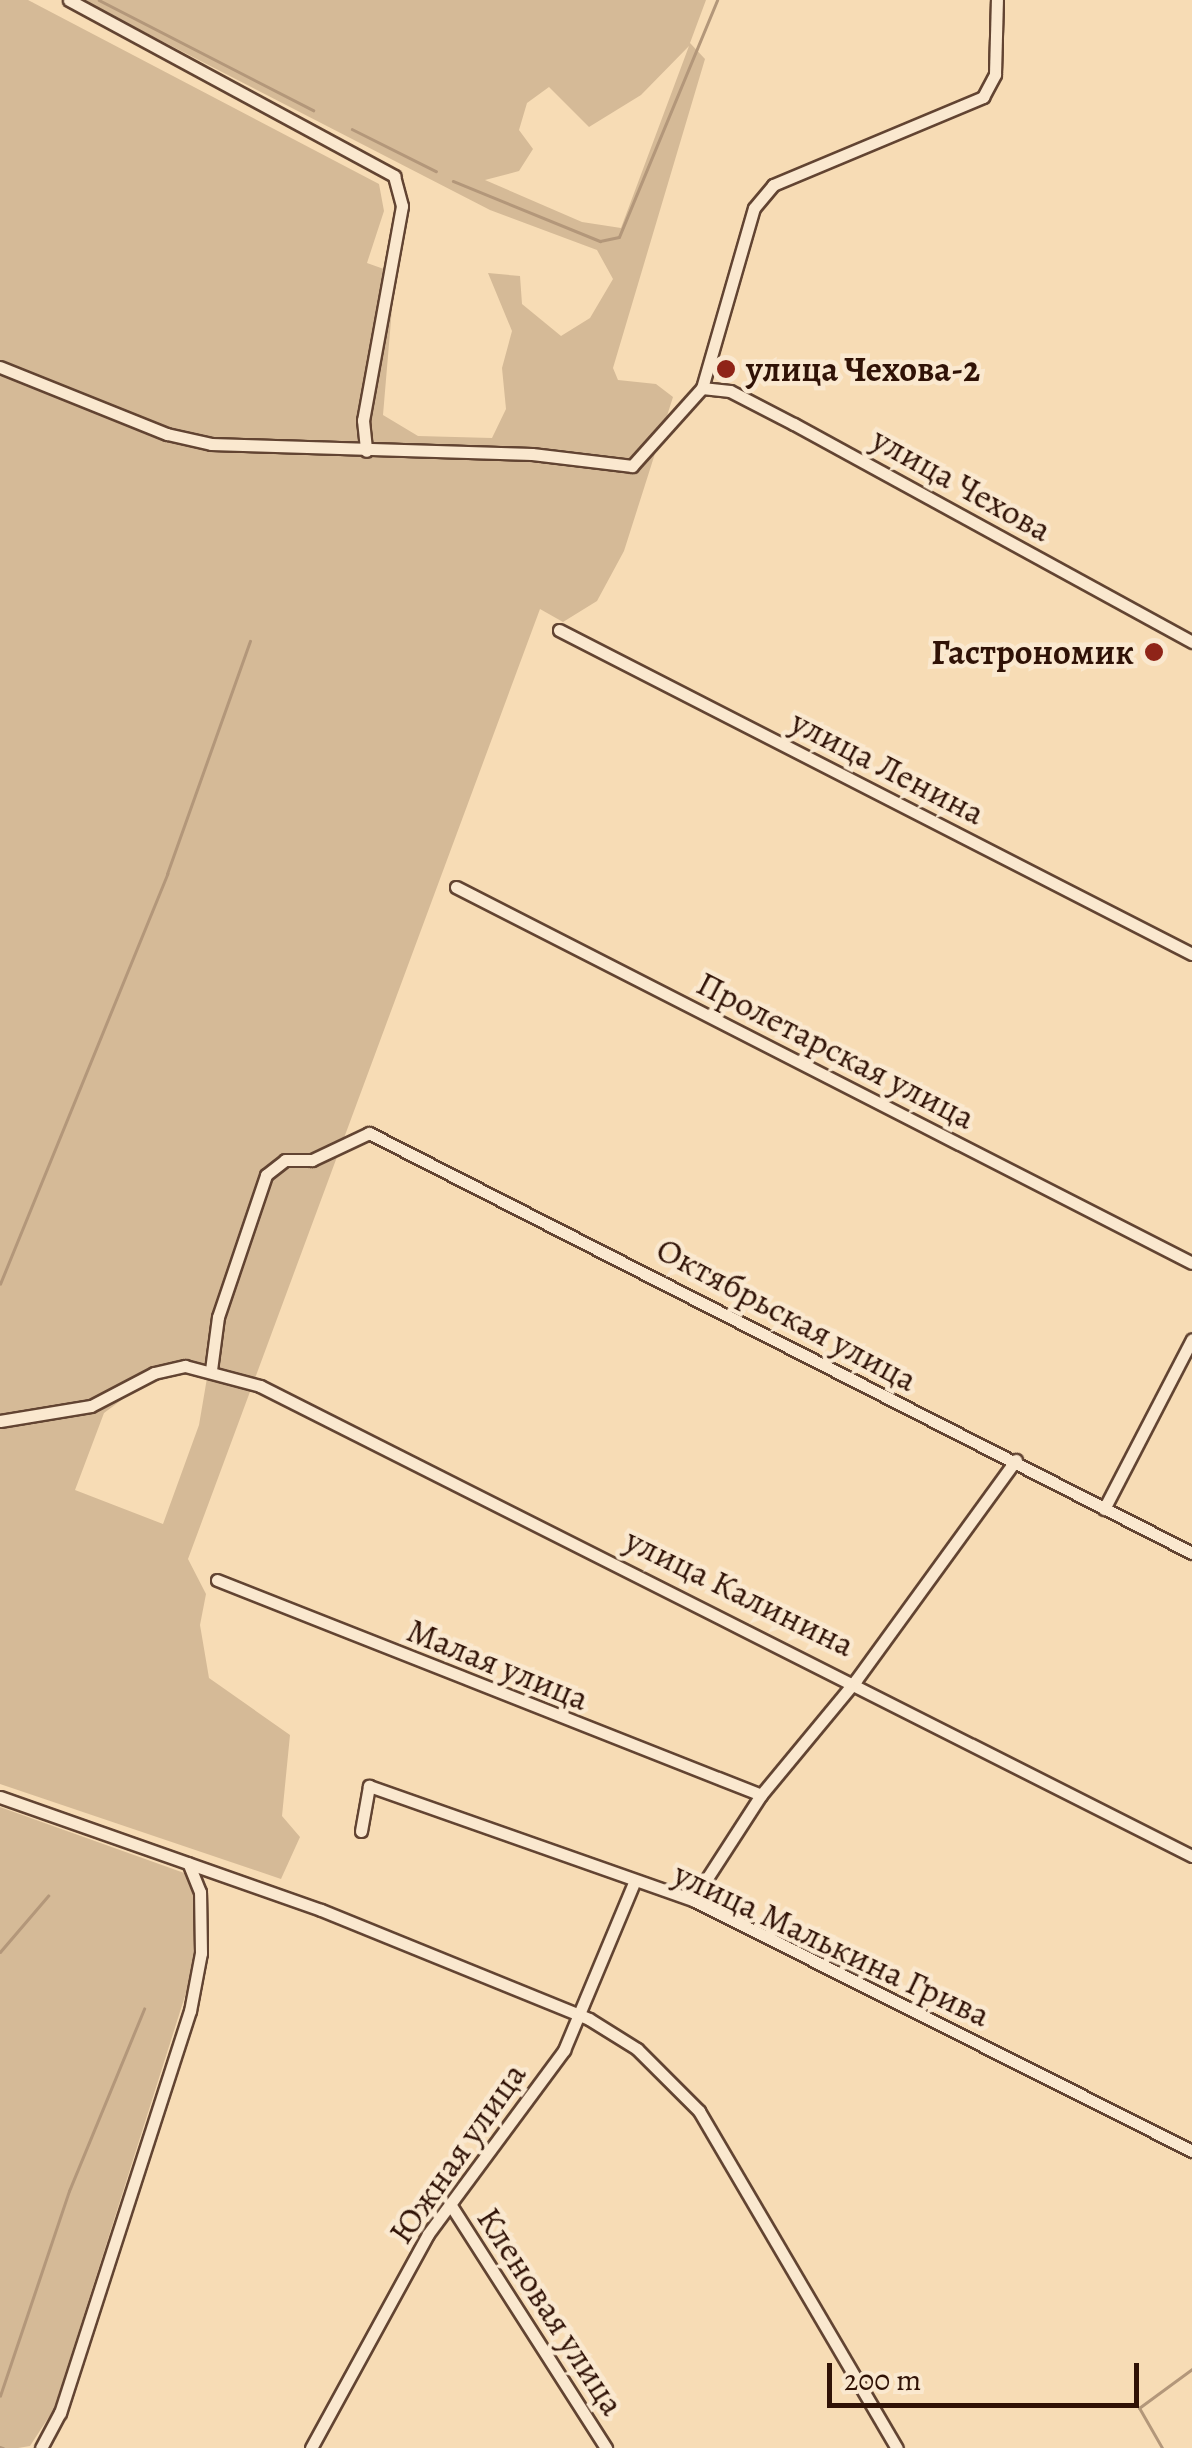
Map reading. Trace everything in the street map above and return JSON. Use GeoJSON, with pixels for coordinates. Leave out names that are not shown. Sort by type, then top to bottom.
{"type":"FeatureCollection","features":[{"type":"Feature","properties":{"kind":"street"},"geometry":{"type":"LineString","coordinates":[[69,0],[394,176],[402,206],[362,420],[366,451]]}},
{"type":"Feature","properties":{"kind":"street"},"geometry":{"type":"LineString","coordinates":[[0,367],[167,434],[366,451],[568,456],[632,466],[702,388],[754,208],[773,185],[983,97],[995,74],[997,0]]}},
{"type":"Feature","properties":{"kind":"street","name":"улица Чехова"},"geometry":{"type":"LineString","coordinates":[[702,388],[730,390],[1192,642]]}},
{"type":"Feature","properties":{"kind":"street","name":"улица Ленина"},"geometry":{"type":"LineString","coordinates":[[559,630],[1192,954]]}},
{"type":"Feature","properties":{"kind":"street","name":"Пролетарская улица"},"geometry":{"type":"LineString","coordinates":[[456,887],[1192,1262]]}},
{"type":"Feature","properties":{"kind":"street","name":"Октябрьская улица"},"geometry":{"type":"LineString","coordinates":[[211,1370],[218,1317],[266,1175],[285,1160],[338,1150],[354,1136],[368,1133],[444,1168],[1192,1553]]}},
{"type":"Feature","properties":{"kind":"street"},"geometry":{"type":"LineString","coordinates":[[1104,1509],[1192,1339]]}},
{"type":"Feature","properties":{"kind":"street"},"geometry":{"type":"LineString","coordinates":[[0,1421],[90,1406],[154,1373],[211,1370]]}},
{"type":"Feature","properties":{"kind":"street","name":"улица Калинина"},"geometry":{"type":"LineString","coordinates":[[211,1370],[260,1386],[856,1680],[1192,1856]]}},
{"type":"Feature","properties":{"kind":"street"},"geometry":{"type":"LineString","coordinates":[[693,1900],[760,1796],[856,1680],[1016,1460]]}},
{"type":"Feature","properties":{"kind":"street","name":"Малая улица"},"geometry":{"type":"LineString","coordinates":[[218,1580],[760,1796]]}},
{"type":"Feature","properties":{"kind":"street","name":"улица Малькина Грива"},"geometry":{"type":"LineString","coordinates":[[361,1831],[368,1786],[693,1900],[1192,2152]]}},
{"type":"Feature","properties":{"kind":"street"},"geometry":{"type":"LineString","coordinates":[[0,1797],[188,1863],[580,2015],[637,2048],[699,2111],[897,2448]]}},
{"type":"Feature","properties":{"kind":"street"},"geometry":{"type":"LineString","coordinates":[[41,2448],[60,2414],[190,2011],[201,1953],[200,1892],[188,1863]]}},
{"type":"Feature","properties":{"kind":"street","name":"Южная улица"},"geometry":{"type":"LineString","coordinates":[[311,2448],[450,2204],[564,2050],[634,1882]]}},
{"type":"Feature","properties":{"kind":"street","name":"Кленовая улица"},"geometry":{"type":"LineString","coordinates":[[450,2204],[606,2448]]}},
{"type":"Feature","properties":{"kind":"shaded area"},"geometry":{"type":"Polygon","coordinates":[[[0,0],[28,0],[379,184],[384,211],[367,263],[395,273],[383,415],[418,436],[492,438],[506,409],[502,368],[512,331],[488,273],[520,276],[522,304],[561,336],[590,318],[613,279],[597,250],[490,210],[82,0],[706,0],[690,43],[705,59],[613,368],[618,380],[656,384],[673,397],[624,551],[597,601],[563,622],[540,609],[188,1559],[206,1594],[200,1625],[209,1678],[290,1735],[282,1816],[300,1837],[281,1879],[0,1784],[0,0]],[[689,46],[641,95],[589,127],[549,87],[527,103],[519,130],[533,149],[519,171],[485,180],[582,222],[621,228],[689,46]],[[182,1372],[151,1378],[104,1413],[75,1490],[163,1524],[199,1425],[207,1378],[182,1372]]]}},
{"type":"Feature","properties":{"kind":"shaded area"},"geometry":{"type":"Polygon","coordinates":[[[0,1807],[187,1874],[197,1909],[192,1974],[54,2409],[30,2446],[18,2448],[0,2448],[0,1807]]]}},
{"type":"Feature","properties":{"kind":"waterway"},"geometry":{"type":"LineString","coordinates":[[99,0],[313,110]]}},
{"type":"Feature","properties":{"kind":"waterway"},"geometry":{"type":"LineString","coordinates":[[453,181],[600,241],[619,237],[717,0]]}},
{"type":"Feature","properties":{"kind":"waterway"},"geometry":{"type":"LineString","coordinates":[[352,129],[436,171]]}},
{"type":"Feature","properties":{"kind":"waterway"},"geometry":{"type":"LineString","coordinates":[[0,1284],[167,874],[250,641]]}},
{"type":"Feature","properties":{"kind":"waterway"},"geometry":{"type":"LineString","coordinates":[[0,1952],[48,1896]]}},
{"type":"Feature","properties":{"kind":"waterway"},"geometry":{"type":"LineString","coordinates":[[0,2396],[69,2191],[144,2009]]}},
{"type":"Feature","properties":{"kind":"waterway"},"geometry":{"type":"LineString","coordinates":[[1162,2448],[1139,2408],[1192,2369]]}},
{"type":"Feature","properties":{"kind":"place","name":"улица Чехова-2"},"geometry":{"type":"Point","coordinates":[726,369]}},
{"type":"Feature","properties":{"kind":"place","name":"Гастрономик"},"geometry":{"type":"Point","coordinates":[1154,652]}}]}
